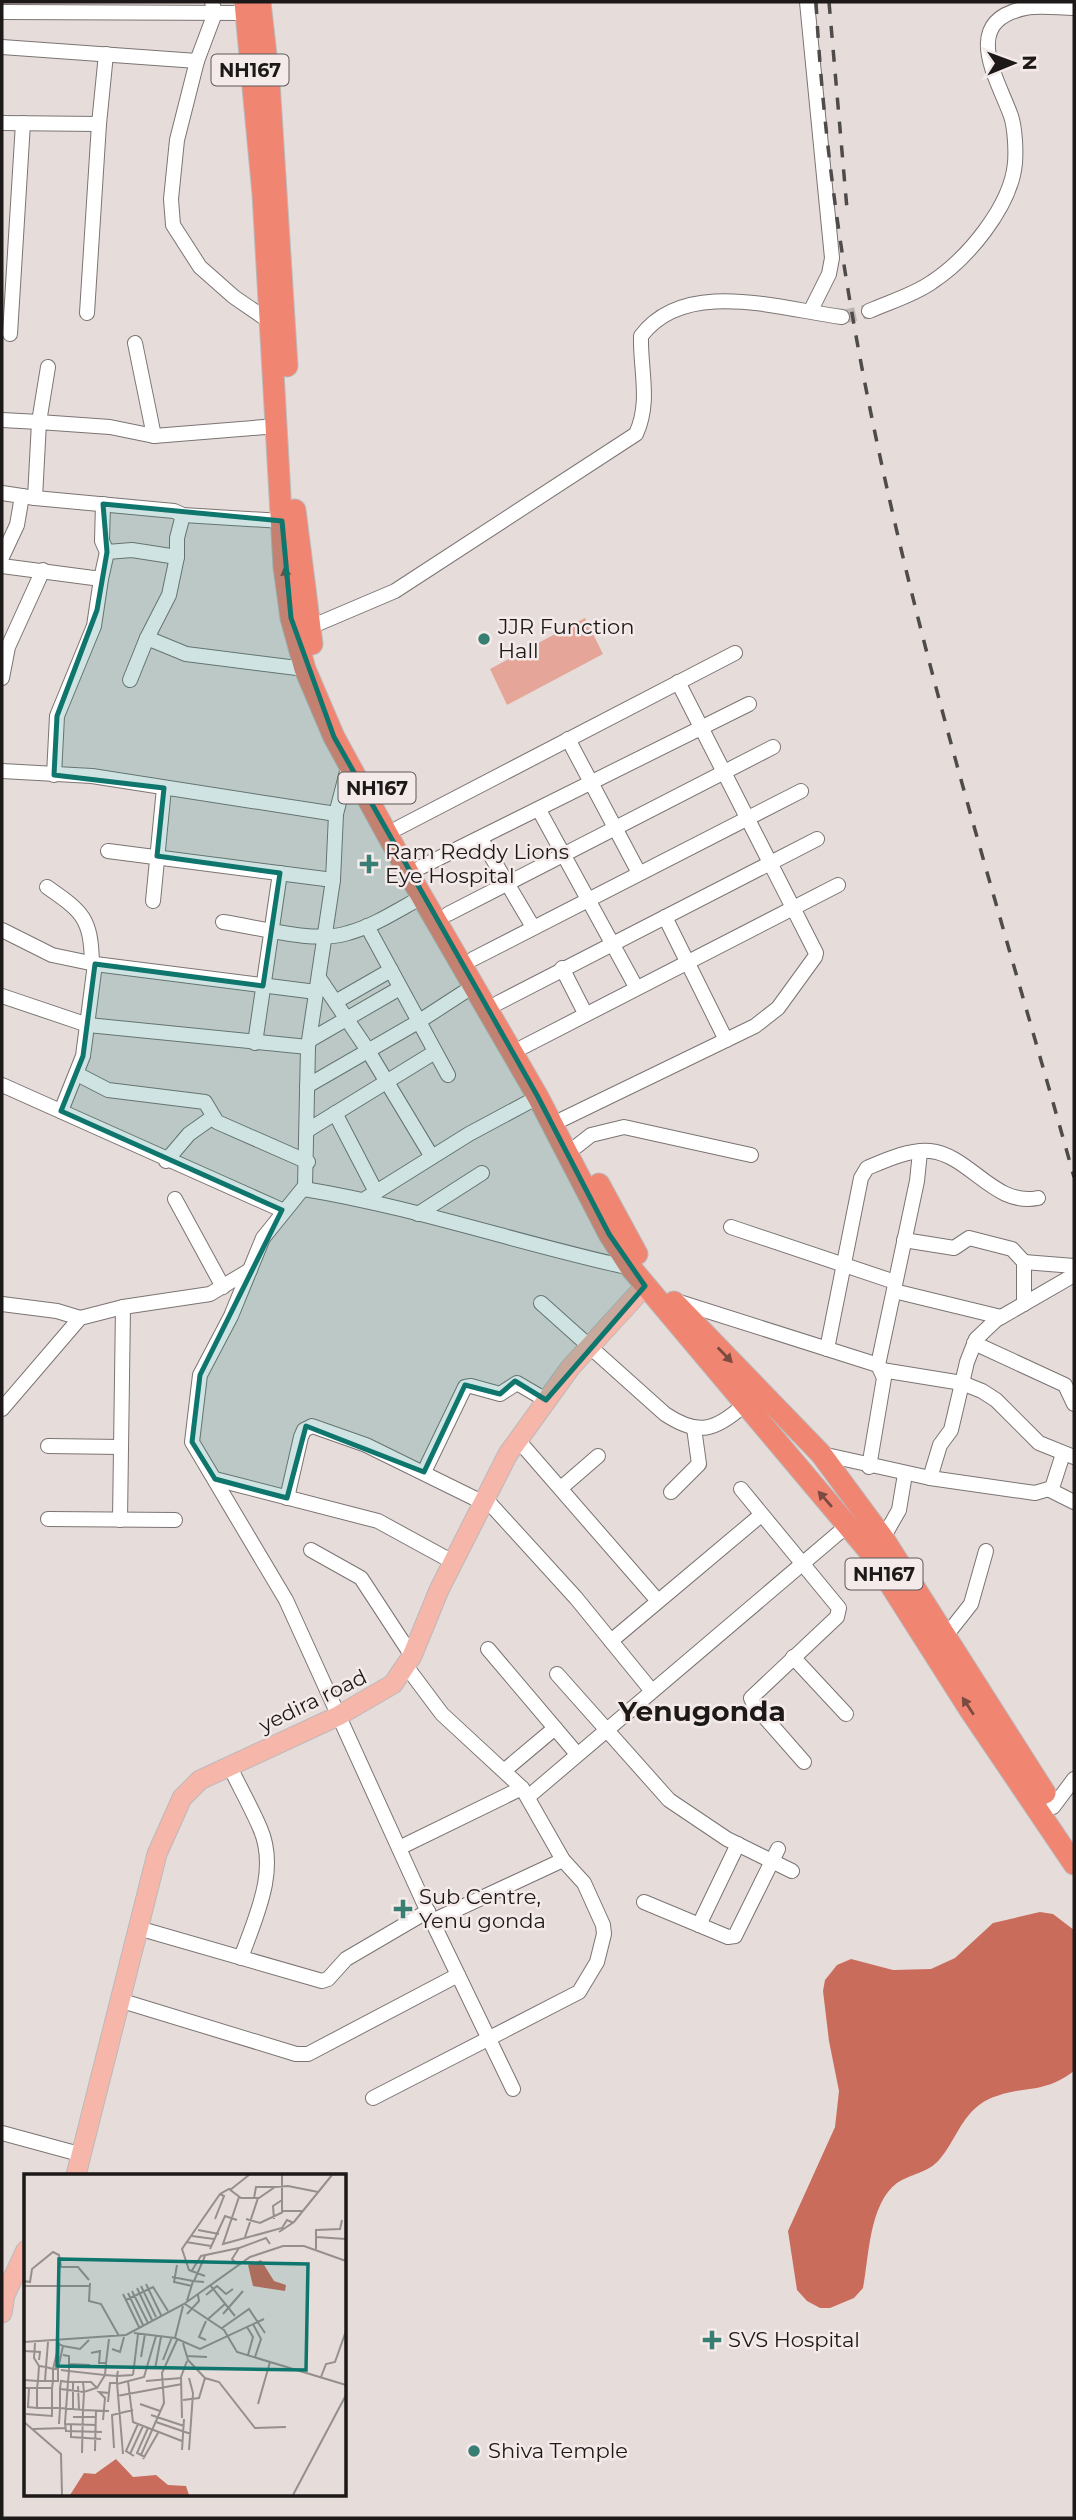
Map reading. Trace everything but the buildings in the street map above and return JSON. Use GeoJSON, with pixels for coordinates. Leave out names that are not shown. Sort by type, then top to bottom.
{"type":"FeatureCollection","features":[{"type":"Feature","properties":{"kind":"highway","name":"NH167"},"geometry":{"type":"LineString","coordinates":[[250,6],[256,138],[263,194],[282,521],[291,618],[305,669],[334,737],[422,897],[538,1097],[609,1234],[631,1268],[869,1551],[970,1710],[1074,1864]]}},
{"type":"Feature","properties":{"kind":"highway","name":"NH167"},"geometry":{"type":"LineString","coordinates":[[250,6],[281,251],[297,532],[307,628],[324,691],[650,1277],[821,1454],[883,1538],[1074,1839]]}},
{"type":"Feature","properties":{"kind":"main road","name":"yedira road"},"geometry":{"type":"LineString","coordinates":[[76,2174],[157,1854],[182,1798],[200,1780],[338,1716],[393,1684],[409,1661],[483,1500],[518,1440],[589,1345],[645,1286]]}},
{"type":"Feature","properties":{"kind":"main road"},"geometry":{"type":"LineString","coordinates":[[2,2313],[5,2295],[24,2254]]}},
{"type":"Feature","properties":{"kind":"street"},"geometry":{"type":"LineString","coordinates":[[807,2],[832,258],[829,274],[811,310]]}},
{"type":"Feature","properties":{"kind":"street"},"geometry":{"type":"LineString","coordinates":[[2,12],[250,6]]}},
{"type":"Feature","properties":{"kind":"street"},"geometry":{"type":"LineString","coordinates":[[214,8],[177,140],[171,199],[173,225],[201,267],[234,297],[269,321]]}},
{"type":"Feature","properties":{"kind":"street"},"geometry":{"type":"LineString","coordinates":[[869,311],[931,283],[973,248],[1004,199],[1015,164],[1012,119],[989,66],[988,43],[1000,19],[1028,8],[1074,8]]}},
{"type":"Feature","properties":{"kind":"street"},"geometry":{"type":"LineString","coordinates":[[2,47],[197,61]]}},
{"type":"Feature","properties":{"kind":"street"},"geometry":{"type":"LineString","coordinates":[[87,313],[106,54]]}},
{"type":"Feature","properties":{"kind":"street"},"geometry":{"type":"LineString","coordinates":[[2,123],[99,124]]}},
{"type":"Feature","properties":{"kind":"street"},"geometry":{"type":"LineString","coordinates":[[10,334],[6,311],[23,123]]}},
{"type":"Feature","properties":{"kind":"street"},"geometry":{"type":"LineString","coordinates":[[307,628],[395,591],[636,434],[643,419],[645,392],[641,335],[665,311],[681,304],[706,302],[780,305],[842,317]]}},
{"type":"Feature","properties":{"kind":"street"},"geometry":{"type":"LineString","coordinates":[[135,343],[154,436]]}},
{"type":"Feature","properties":{"kind":"street"},"geometry":{"type":"LineString","coordinates":[[2,558],[28,497],[48,367]]}},
{"type":"Feature","properties":{"kind":"street"},"geometry":{"type":"LineString","coordinates":[[2,420],[110,427],[154,436],[277,426]]}},
{"type":"Feature","properties":{"kind":"street"},"geometry":{"type":"LineString","coordinates":[[2,494],[174,511],[183,516],[282,521]]}},
{"type":"Feature","properties":{"kind":"street"},"geometry":{"type":"LineString","coordinates":[[54,775],[57,716],[93,626],[107,552],[103,541],[103,504]]}},
{"type":"Feature","properties":{"kind":"street"},"geometry":{"type":"LineString","coordinates":[[130,680],[169,595],[183,516]]}},
{"type":"Feature","properties":{"kind":"street"},"geometry":{"type":"LineString","coordinates":[[107,552],[132,550],[177,557]]}},
{"type":"Feature","properties":{"kind":"street"},"geometry":{"type":"LineString","coordinates":[[2,566],[101,579]]}},
{"type":"Feature","properties":{"kind":"street"},"geometry":{"type":"LineString","coordinates":[[2,678],[8,647],[43,570]]}},
{"type":"Feature","properties":{"kind":"street"},"geometry":{"type":"LineString","coordinates":[[147,638],[186,653],[305,669]]}},
{"type":"Feature","properties":{"kind":"street"},"geometry":{"type":"LineString","coordinates":[[398,828],[735,653]]}},
{"type":"Feature","properties":{"kind":"street"},"geometry":{"type":"LineString","coordinates":[[563,1119],[755,1026],[778,1008],[816,953],[678,682]]}},
{"type":"Feature","properties":{"kind":"street"},"geometry":{"type":"LineString","coordinates":[[421,867],[749,705]]}},
{"type":"Feature","properties":{"kind":"street"},"geometry":{"type":"LineString","coordinates":[[568,739],[639,873]]}},
{"type":"Feature","properties":{"kind":"street"},"geometry":{"type":"LineString","coordinates":[[448,914],[773,747]]}},
{"type":"Feature","properties":{"kind":"street"},"geometry":{"type":"LineString","coordinates":[[349,764],[336,814],[333,880],[309,1043],[308,1162],[304,1189],[263,1238],[197,1385],[192,1442],[276,1581],[321,1672],[338,1716],[430,1916],[513,2089]]}},
{"type":"Feature","properties":{"kind":"street"},"geometry":{"type":"LineString","coordinates":[[2,771],[92,776],[336,814]]}},
{"type":"Feature","properties":{"kind":"street"},"geometry":{"type":"LineString","coordinates":[[153,901],[164,788]]}},
{"type":"Feature","properties":{"kind":"street"},"geometry":{"type":"LineString","coordinates":[[473,959],[801,792]]}},
{"type":"Feature","properties":{"kind":"street"},"geometry":{"type":"LineString","coordinates":[[539,810],[636,987]]}},
{"type":"Feature","properties":{"kind":"street"},"geometry":{"type":"LineString","coordinates":[[481,839],[533,927]]}},
{"type":"Feature","properties":{"kind":"street"},"geometry":{"type":"LineString","coordinates":[[498,1003],[817,839]]}},
{"type":"Feature","properties":{"kind":"street"},"geometry":{"type":"LineString","coordinates":[[108,851],[333,880]]}},
{"type":"Feature","properties":{"kind":"street"},"geometry":{"type":"LineString","coordinates":[[255,1043],[280,873]]}},
{"type":"Feature","properties":{"kind":"street"},"geometry":{"type":"LineString","coordinates":[[523,1047],[838,885]]}},
{"type":"Feature","properties":{"kind":"street"},"geometry":{"type":"LineString","coordinates":[[47,887],[75,906],[86,919],[93,964],[88,1025],[77,1074],[61,1111]]}},
{"type":"Feature","properties":{"kind":"street"},"geometry":{"type":"LineString","coordinates":[[223,922],[325,937],[346,934],[367,926],[422,897]]}},
{"type":"Feature","properties":{"kind":"street"},"geometry":{"type":"LineString","coordinates":[[665,917],[726,1040]]}},
{"type":"Feature","properties":{"kind":"street"},"geometry":{"type":"LineString","coordinates":[[367,926],[448,1075]]}},
{"type":"Feature","properties":{"kind":"street"},"geometry":{"type":"LineString","coordinates":[[2,930],[52,955],[93,964],[263,986],[318,985],[337,1001],[432,1157]]}},
{"type":"Feature","properties":{"kind":"street"},"geometry":{"type":"LineString","coordinates":[[562,968],[585,1013]]}},
{"type":"Feature","properties":{"kind":"street"},"geometry":{"type":"LineString","coordinates":[[337,1001],[391,970]]}},
{"type":"Feature","properties":{"kind":"street"},"geometry":{"type":"LineString","coordinates":[[307,1086],[418,1022],[475,985]]}},
{"type":"Feature","properties":{"kind":"street"},"geometry":{"type":"LineString","coordinates":[[2,996],[88,1025],[255,1043],[309,1043],[400,988]]}},
{"type":"Feature","properties":{"kind":"street"},"geometry":{"type":"LineString","coordinates":[[308,1130],[435,1052]]}},
{"type":"Feature","properties":{"kind":"street"},"geometry":{"type":"LineString","coordinates":[[77,1074],[108,1090],[205,1102],[213,1118],[225,1126],[308,1162]]}},
{"type":"Feature","properties":{"kind":"street"},"geometry":{"type":"LineString","coordinates":[[2,1085],[166,1161],[284,1210]]}},
{"type":"Feature","properties":{"kind":"street"},"geometry":{"type":"LineString","coordinates":[[370,1196],[432,1157],[538,1097]]}},
{"type":"Feature","properties":{"kind":"street"},"geometry":{"type":"LineString","coordinates":[[335,1113],[370,1196]]}},
{"type":"Feature","properties":{"kind":"street"},"geometry":{"type":"LineString","coordinates":[[166,1161],[189,1134],[213,1118]]}},
{"type":"Feature","properties":{"kind":"street"},"geometry":{"type":"LineString","coordinates":[[578,1146],[591,1135],[624,1127],[751,1155]]}},
{"type":"Feature","properties":{"kind":"street"},"geometry":{"type":"LineString","coordinates":[[827,1349],[861,1178],[867,1168],[920,1152],[946,1155],[1015,1199],[1038,1198]]}},
{"type":"Feature","properties":{"kind":"street"},"geometry":{"type":"LineString","coordinates":[[869,1467],[884,1378],[880,1367],[920,1152]]}},
{"type":"Feature","properties":{"kind":"street"},"geometry":{"type":"LineString","coordinates":[[418,1214],[482,1173]]}},
{"type":"Feature","properties":{"kind":"street"},"geometry":{"type":"LineString","coordinates":[[304,1189],[370,1196],[418,1214],[631,1268]]}},
{"type":"Feature","properties":{"kind":"street"},"geometry":{"type":"LineString","coordinates":[[175,1199],[223,1287]]}},
{"type":"Feature","properties":{"kind":"street"},"geometry":{"type":"LineString","coordinates":[[731,1227],[844,1264],[895,1286],[1001,1317]]}},
{"type":"Feature","properties":{"kind":"street"},"geometry":{"type":"LineString","coordinates":[[904,1240],[954,1248],[969,1238],[1012,1249],[1024,1262],[1024,1304]]}},
{"type":"Feature","properties":{"kind":"street"},"geometry":{"type":"LineString","coordinates":[[1024,1262],[1074,1266]]}},
{"type":"Feature","properties":{"kind":"street"},"geometry":{"type":"LineString","coordinates":[[2,1304],[57,1311],[80,1318],[123,1307],[200,1297],[223,1287],[250,1270]]}},
{"type":"Feature","properties":{"kind":"street"},"geometry":{"type":"LineString","coordinates":[[930,1478],[940,1445],[951,1430],[974,1343],[1001,1317],[1074,1275]]}},
{"type":"Feature","properties":{"kind":"street"},"geometry":{"type":"LineString","coordinates":[[671,1299],[880,1367],[962,1383],[996,1400],[1039,1443],[1069,1455],[1050,1490]]}},
{"type":"Feature","properties":{"kind":"street"},"geometry":{"type":"LineString","coordinates":[[541,1303],[665,1413],[681,1424],[694,1428],[714,1427],[725,1422],[744,1405]]}},
{"type":"Feature","properties":{"kind":"street"},"geometry":{"type":"LineString","coordinates":[[120,1520],[123,1307]]}},
{"type":"Feature","properties":{"kind":"street"},"geometry":{"type":"LineString","coordinates":[[2,1409],[80,1318]]}},
{"type":"Feature","properties":{"kind":"street"},"geometry":{"type":"LineString","coordinates":[[974,1343],[1065,1385],[1074,1404]]}},
{"type":"Feature","properties":{"kind":"street"},"geometry":{"type":"LineString","coordinates":[[424,1472],[465,1387],[503,1394],[517,1383],[546,1400]]}},
{"type":"Feature","properties":{"kind":"street"},"geometry":{"type":"LineString","coordinates":[[287,1498],[301,1437],[304,1430],[312,1426],[366,1445],[483,1500],[611,1641],[651,1690]]}},
{"type":"Feature","properties":{"kind":"street"},"geometry":{"type":"LineString","coordinates":[[671,1492],[699,1464],[694,1428]]}},
{"type":"Feature","properties":{"kind":"street"},"geometry":{"type":"LineString","coordinates":[[518,1440],[658,1601]]}},
{"type":"Feature","properties":{"kind":"street"},"geometry":{"type":"LineString","coordinates":[[48,1446],[121,1447]]}},
{"type":"Feature","properties":{"kind":"street"},"geometry":{"type":"LineString","coordinates":[[821,1454],[869,1467],[930,1478],[1035,1493],[1050,1490],[1074,1502]]}},
{"type":"Feature","properties":{"kind":"street"},"geometry":{"type":"LineString","coordinates":[[561,1488],[598,1456]]}},
{"type":"Feature","properties":{"kind":"street"},"geometry":{"type":"LineString","coordinates":[[883,1538],[899,1510],[905,1474]]}},
{"type":"Feature","properties":{"kind":"street"},"geometry":{"type":"LineString","coordinates":[[215,1479],[378,1521],[453,1562]]}},
{"type":"Feature","properties":{"kind":"street"},"geometry":{"type":"LineString","coordinates":[[741,1489],[836,1604],[839,1613],[753,1694],[751,1700],[804,1762]]}},
{"type":"Feature","properties":{"kind":"street"},"geometry":{"type":"LineString","coordinates":[[611,1641],[761,1515]]}},
{"type":"Feature","properties":{"kind":"street"},"geometry":{"type":"LineString","coordinates":[[48,1519],[175,1520]]}},
{"type":"Feature","properties":{"kind":"street"},"geometry":{"type":"LineString","coordinates":[[399,1848],[525,1792],[577,1754],[848,1525]]}},
{"type":"Feature","properties":{"kind":"street"},"geometry":{"type":"LineString","coordinates":[[311,1550],[361,1578],[442,1714],[505,1770],[525,1792],[563,1860],[584,1883],[603,1925],[603,1948],[579,1992],[373,2098]]}},
{"type":"Feature","properties":{"kind":"street"},"geometry":{"type":"LineString","coordinates":[[945,1637],[964,1617],[971,1604],[986,1551]]}},
{"type":"Feature","properties":{"kind":"street"},"geometry":{"type":"LineString","coordinates":[[488,1649],[577,1754]]}},
{"type":"Feature","properties":{"kind":"street"},"geometry":{"type":"LineString","coordinates":[[793,1657],[846,1714]]}},
{"type":"Feature","properties":{"kind":"street"},"geometry":{"type":"LineString","coordinates":[[557,1674],[669,1800],[738,1844],[776,1855],[792,1871]]}},
{"type":"Feature","properties":{"kind":"street"},"geometry":{"type":"LineString","coordinates":[[505,1770],[555,1728]]}},
{"type":"Feature","properties":{"kind":"street"},"geometry":{"type":"LineString","coordinates":[[229,1765],[261,1829],[266,1860],[265,1890],[241,1958]]}},
{"type":"Feature","properties":{"kind":"street"},"geometry":{"type":"LineString","coordinates":[[1053,1807],[1074,1779]]}},
{"type":"Feature","properties":{"kind":"street"},"geometry":{"type":"LineString","coordinates":[[699,1925],[738,1844]]}},
{"type":"Feature","properties":{"kind":"street"},"geometry":{"type":"LineString","coordinates":[[644,1902],[728,1937],[735,1937],[776,1855]]}},
{"type":"Feature","properties":{"kind":"street"},"geometry":{"type":"LineString","coordinates":[[138,1928],[317,1980],[328,1979],[346,1959],[430,1916],[563,1860]]}},
{"type":"Feature","properties":{"kind":"street"},"geometry":{"type":"LineString","coordinates":[[119,2000],[296,2054],[308,2054],[458,1975]]}},
{"type":"Feature","properties":{"kind":"street"},"geometry":{"type":"LineString","coordinates":[[2,2133],[83,2155]]}},
{"type":"Feature","properties":{"kind":"highlighted area"},"geometry":{"type":"Polygon","coordinates":[[[103,504],[282,521],[291,618],[334,737],[538,1097],[609,1234],[645,1286],[546,1400],[515,1381],[500,1394],[465,1385],[424,1472],[306,1426],[287,1498],[215,1479],[192,1442],[191,1430],[200,1375],[282,1210],[61,1111],[83,1056],[95,964],[263,986],[280,873],[157,856],[164,788],[54,775],[57,716],[97,610],[107,552],[103,504]]]}},
{"type":"Feature","properties":{"kind":"shaded area"},"geometry":{"type":"Polygon","coordinates":[[[585,618],[603,654],[507,705],[490,669],[585,618]]]}},
{"type":"Feature","properties":{"kind":"shaded area"},"geometry":{"type":"Polygon","coordinates":[[[1040,1912],[1053,1914],[1074,1930],[1074,2071],[1051,2084],[1001,2095],[980,2104],[966,2118],[935,2164],[902,2180],[888,2192],[872,2232],[863,2288],[854,2298],[830,2308],[820,2308],[807,2301],[797,2290],[788,2231],[835,2127],[839,2091],[829,2041],[823,1991],[825,1980],[837,1965],[851,1959],[893,1970],[931,1969],[955,1958],[993,1923],[1040,1912]]]}},
{"type":"Feature","properties":{"kind":"tunnel"},"geometry":{"type":"LineString","coordinates":[[842,317],[869,311]]}},
{"type":"Feature","properties":{"kind":"railway"},"geometry":{"type":"LineString","coordinates":[[816,2],[829,153],[850,301],[878,449],[950,741],[1074,1177]]}},
{"type":"Feature","properties":{"kind":"railway"},"geometry":{"type":"LineString","coordinates":[[829,2],[847,209]]}},
{"type":"Feature","properties":{"kind":"place","name":"JJR Function Hall"},"geometry":{"type":"Point","coordinates":[484,639]}},
{"type":"Feature","properties":{"kind":"place","name":"Ram Reddy Lions Eye Hospital"},"geometry":{"type":"Point","coordinates":[369,864]}},
{"type":"Feature","properties":{"kind":"place","name":"Sub Centre, Yenu gonda"},"geometry":{"type":"Point","coordinates":[403,1909]}},
{"type":"Feature","properties":{"kind":"place","name":"SVS Hospital"},"geometry":{"type":"Point","coordinates":[712,2340]}},
{"type":"Feature","properties":{"kind":"place","name":"Shiva Temple"},"geometry":{"type":"Point","coordinates":[474,2451]}},
{"type":"Feature","properties":{"kind":"district","name":"Yenugonda"},"geometry":{"type":"Point","coordinates":[702,1711]}}]}
